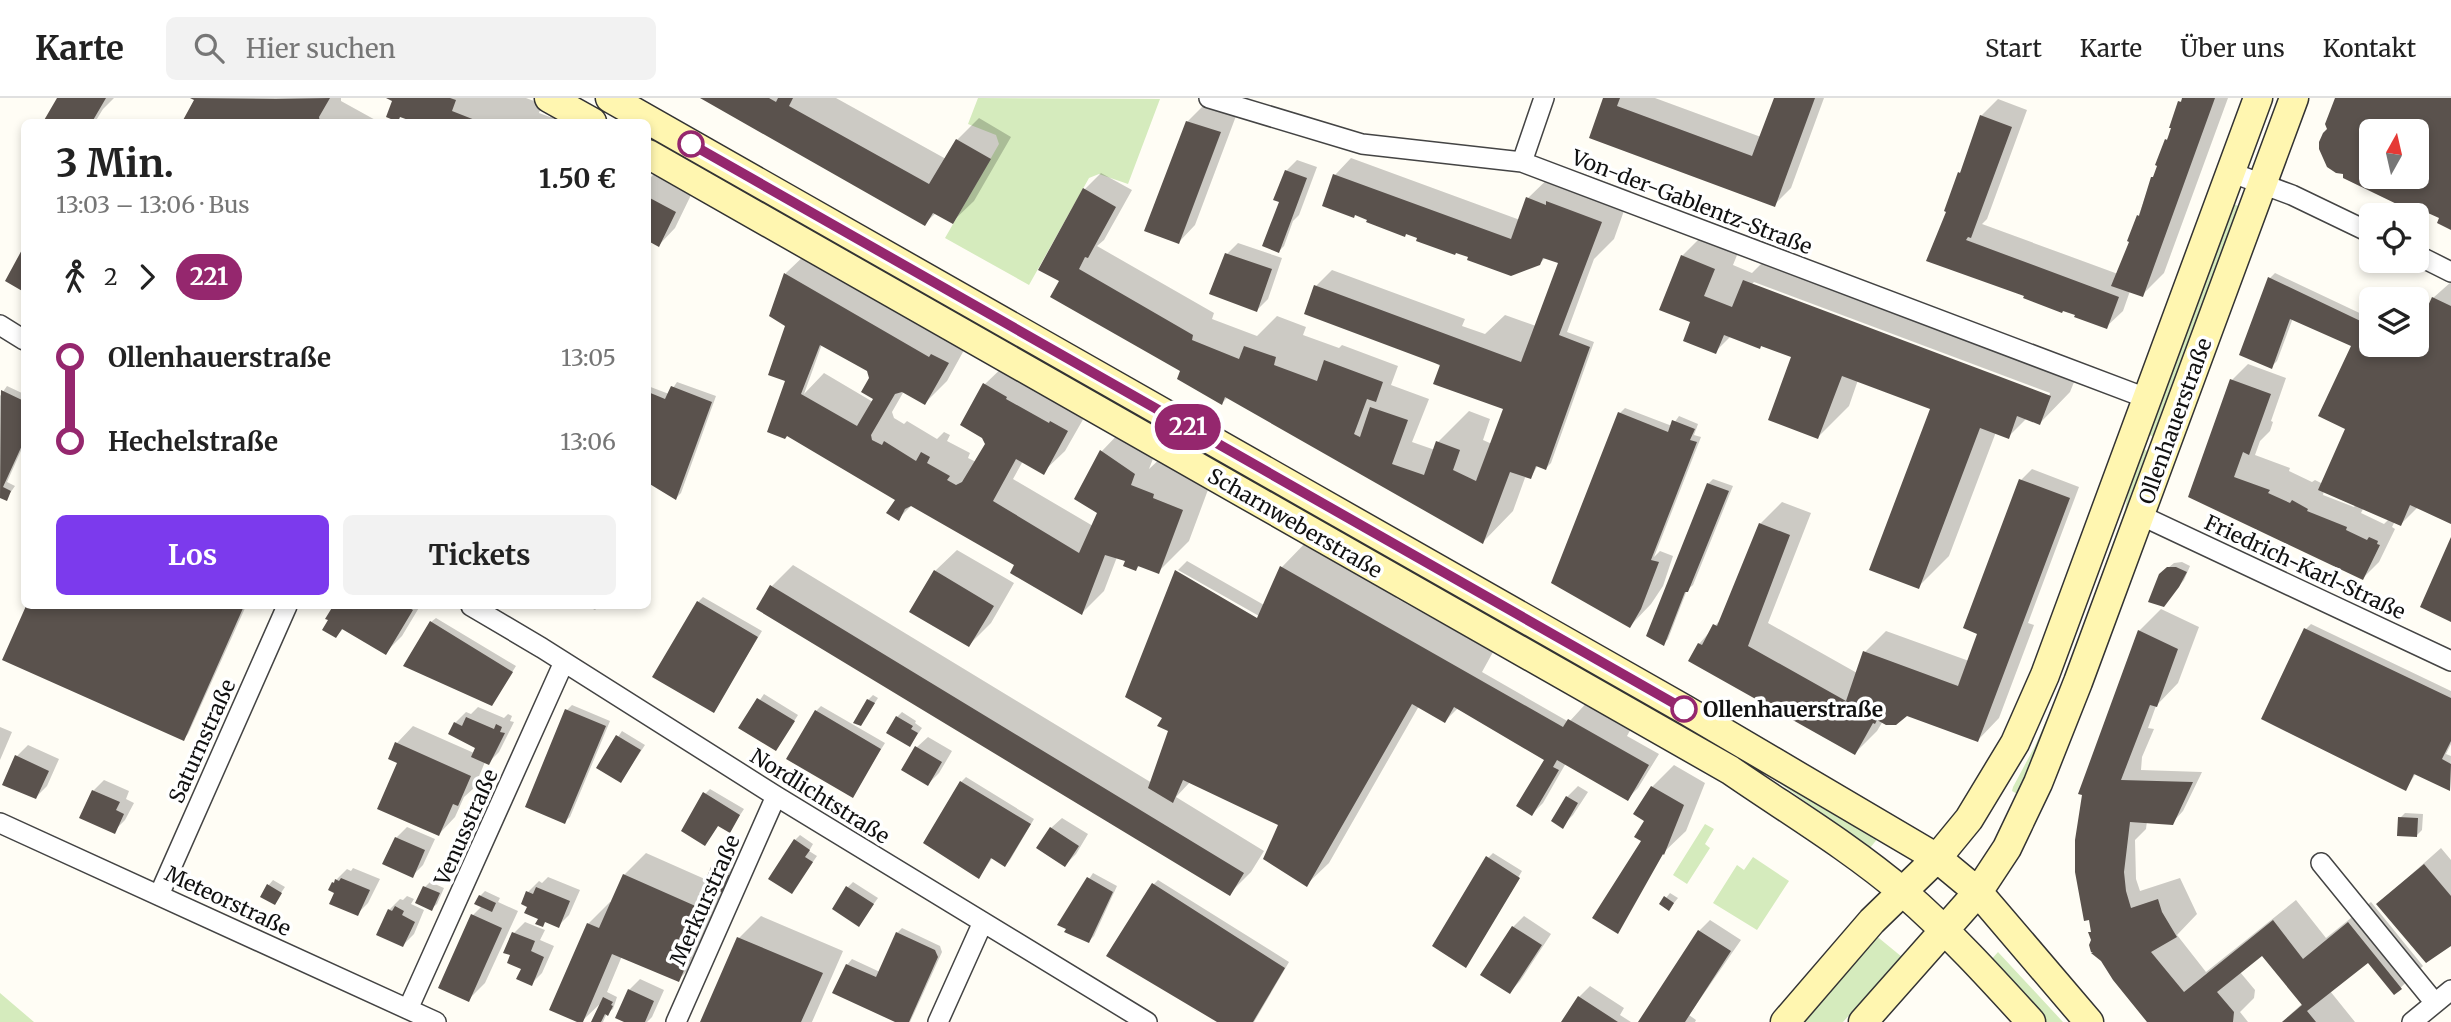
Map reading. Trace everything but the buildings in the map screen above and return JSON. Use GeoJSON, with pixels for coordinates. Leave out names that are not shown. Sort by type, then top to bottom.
{"type":"FeatureCollection","features":[{"type":"Feature","properties":{"kind":"main road"},"geometry":{"type":"LineString","coordinates":[[549,98],[587,119]]}},
{"type":"Feature","properties":{"kind":"main road","name":"Ollenhauerstraße"},"geometry":{"type":"LineString","coordinates":[[1785,1022],[1902,891],[1937,858],[1969,819],[2004,764],[2026,722],[2258,98]]}},
{"type":"Feature","properties":{"kind":"main road","name":"Ollenhauerstraße"},"geometry":{"type":"LineString","coordinates":[[1863,1022],[1978,892],[2002,857],[2024,814],[2140,515],[2294,98]]}},
{"type":"Feature","properties":{"kind":"main road","name":"Scharnweberstraße"},"geometry":{"type":"LineString","coordinates":[[617,106],[641,119]]}},
{"type":"Feature","properties":{"kind":"main road","name":"Scharnweberstraße"},"geometry":{"type":"LineString","coordinates":[[651,125],[801,207],[1801,776],[1937,858],[1978,892],[2089,1022]]}},
{"type":"Feature","properties":{"kind":"main road","name":"Scharnweberstraße"},"geometry":{"type":"LineString","coordinates":[[651,156],[1730,770],[1902,891],[1946,931],[2031,1022]]}},
{"type":"Feature","properties":{"kind":"main road"},"geometry":{"type":"LineString","coordinates":[[787,234],[801,207]]}},
{"type":"Feature","properties":{"kind":"main road"},"geometry":{"type":"LineString","coordinates":[[1986,792],[2024,814]]}},
{"type":"Feature","properties":{"kind":"street","name":"Von-der-Gablentz-Straße"},"geometry":{"type":"LineString","coordinates":[[1209,98],[1362,144],[1522,162],[2146,398]]}},
{"type":"Feature","properties":{"kind":"street"},"geometry":{"type":"LineString","coordinates":[[1522,162],[1544,98]]}},
{"type":"Feature","properties":{"kind":"street"},"geometry":{"type":"LineString","coordinates":[[2230,172],[2292,195],[2359,227]]}},
{"type":"Feature","properties":{"kind":"street"},"geometry":{"type":"LineString","coordinates":[[2429,261],[2451,272]]}},
{"type":"Feature","properties":{"kind":"street"},"geometry":{"type":"LineString","coordinates":[[0,326],[21,338]]}},
{"type":"Feature","properties":{"kind":"street","name":"Friedrich-Karl-Straße"},"geometry":{"type":"LineString","coordinates":[[2140,515],[2451,661]]}},
{"type":"Feature","properties":{"kind":"street","name":"Saturnstraße"},"geometry":{"type":"LineString","coordinates":[[159,895],[286,609]]}},
{"type":"Feature","properties":{"kind":"street","name":"Nordlichtstraße"},"geometry":{"type":"LineString","coordinates":[[476,609],[1147,1022]]}},
{"type":"Feature","properties":{"kind":"street","name":"Venusstraße"},"geometry":{"type":"LineString","coordinates":[[408,1009],[564,663]]}},
{"type":"Feature","properties":{"kind":"street","name":"Merkurstraße"},"geometry":{"type":"LineString","coordinates":[[676,1022],[776,796]]}},
{"type":"Feature","properties":{"kind":"street","name":"Meteorstraße"},"geometry":{"type":"LineString","coordinates":[[0,824],[436,1022]]}},
{"type":"Feature","properties":{"kind":"street"},"geometry":{"type":"LineString","coordinates":[[2321,863],[2435,1003]]}},
{"type":"Feature","properties":{"kind":"street"},"geometry":{"type":"LineString","coordinates":[[938,1022],[983,922]]}},
{"type":"Feature","properties":{"kind":"street"},"geometry":{"type":"LineString","coordinates":[[2412,1022],[2451,990]]}},
{"type":"Feature","properties":{"kind":"green space"},"geometry":{"type":"Polygon","coordinates":[[[978,98],[1160,99],[1128,184],[1099,174],[1089,178],[1029,285],[945,238],[999,144],[996,135],[968,124],[978,98]]]}},
{"type":"Feature","properties":{"kind":"green space"},"geometry":{"type":"Polygon","coordinates":[[[2234,204],[2238,206],[2238,212],[2156,438],[2145,433],[2234,204]]]}},
{"type":"Feature","properties":{"kind":"green space"},"geometry":{"type":"Polygon","coordinates":[[[807,226],[986,326],[983,333],[806,231],[807,226]]]}},
{"type":"Feature","properties":{"kind":"green space"},"geometry":{"type":"Polygon","coordinates":[[[1002,335],[1342,529],[1338,535],[998,341],[1002,335]]]}},
{"type":"Feature","properties":{"kind":"green space"},"geometry":{"type":"Polygon","coordinates":[[[2139,448],[2151,452],[2071,672],[2019,795],[2012,791],[2013,787],[2059,692],[2125,510],[2131,472],[2139,448]]]}},
{"type":"Feature","properties":{"kind":"green space"},"geometry":{"type":"Polygon","coordinates":[[[1382,553],[1725,745],[1878,838],[1870,848],[1764,772],[1741,765],[1380,555],[1382,553]]]}},
{"type":"Feature","properties":{"kind":"green space"},"geometry":{"type":"Polygon","coordinates":[[[1705,824],[1714,829],[1705,844],[1710,848],[1687,884],[1673,875],[1705,824]]]}},
{"type":"Feature","properties":{"kind":"green space"},"geometry":{"type":"Polygon","coordinates":[[[1753,857],[1789,881],[1757,930],[1713,903],[1737,865],[1744,870],[1753,857]]]}},
{"type":"Feature","properties":{"kind":"green space"},"geometry":{"type":"Polygon","coordinates":[[[1874,934],[1902,957],[1843,1022],[1797,1022],[1874,934]]]}},
{"type":"Feature","properties":{"kind":"green space"},"geometry":{"type":"Polygon","coordinates":[[[1998,952],[2063,1022],[2046,1022],[1990,961],[1998,952]]]}},
{"type":"Feature","properties":{"kind":"green space"},"geometry":{"type":"Polygon","coordinates":[[[0,993],[34,1022],[0,1022],[0,993]]]}},
{"type":"Feature","properties":{"kind":"bus line","name":"221"},"geometry":{"type":"LineString","coordinates":[[691,144],[1684,709]]}},
{"type":"Feature","properties":{"kind":"place","name":"Ollenhauerstraße"},"geometry":{"type":"Point","coordinates":[1684,709]}}]}
